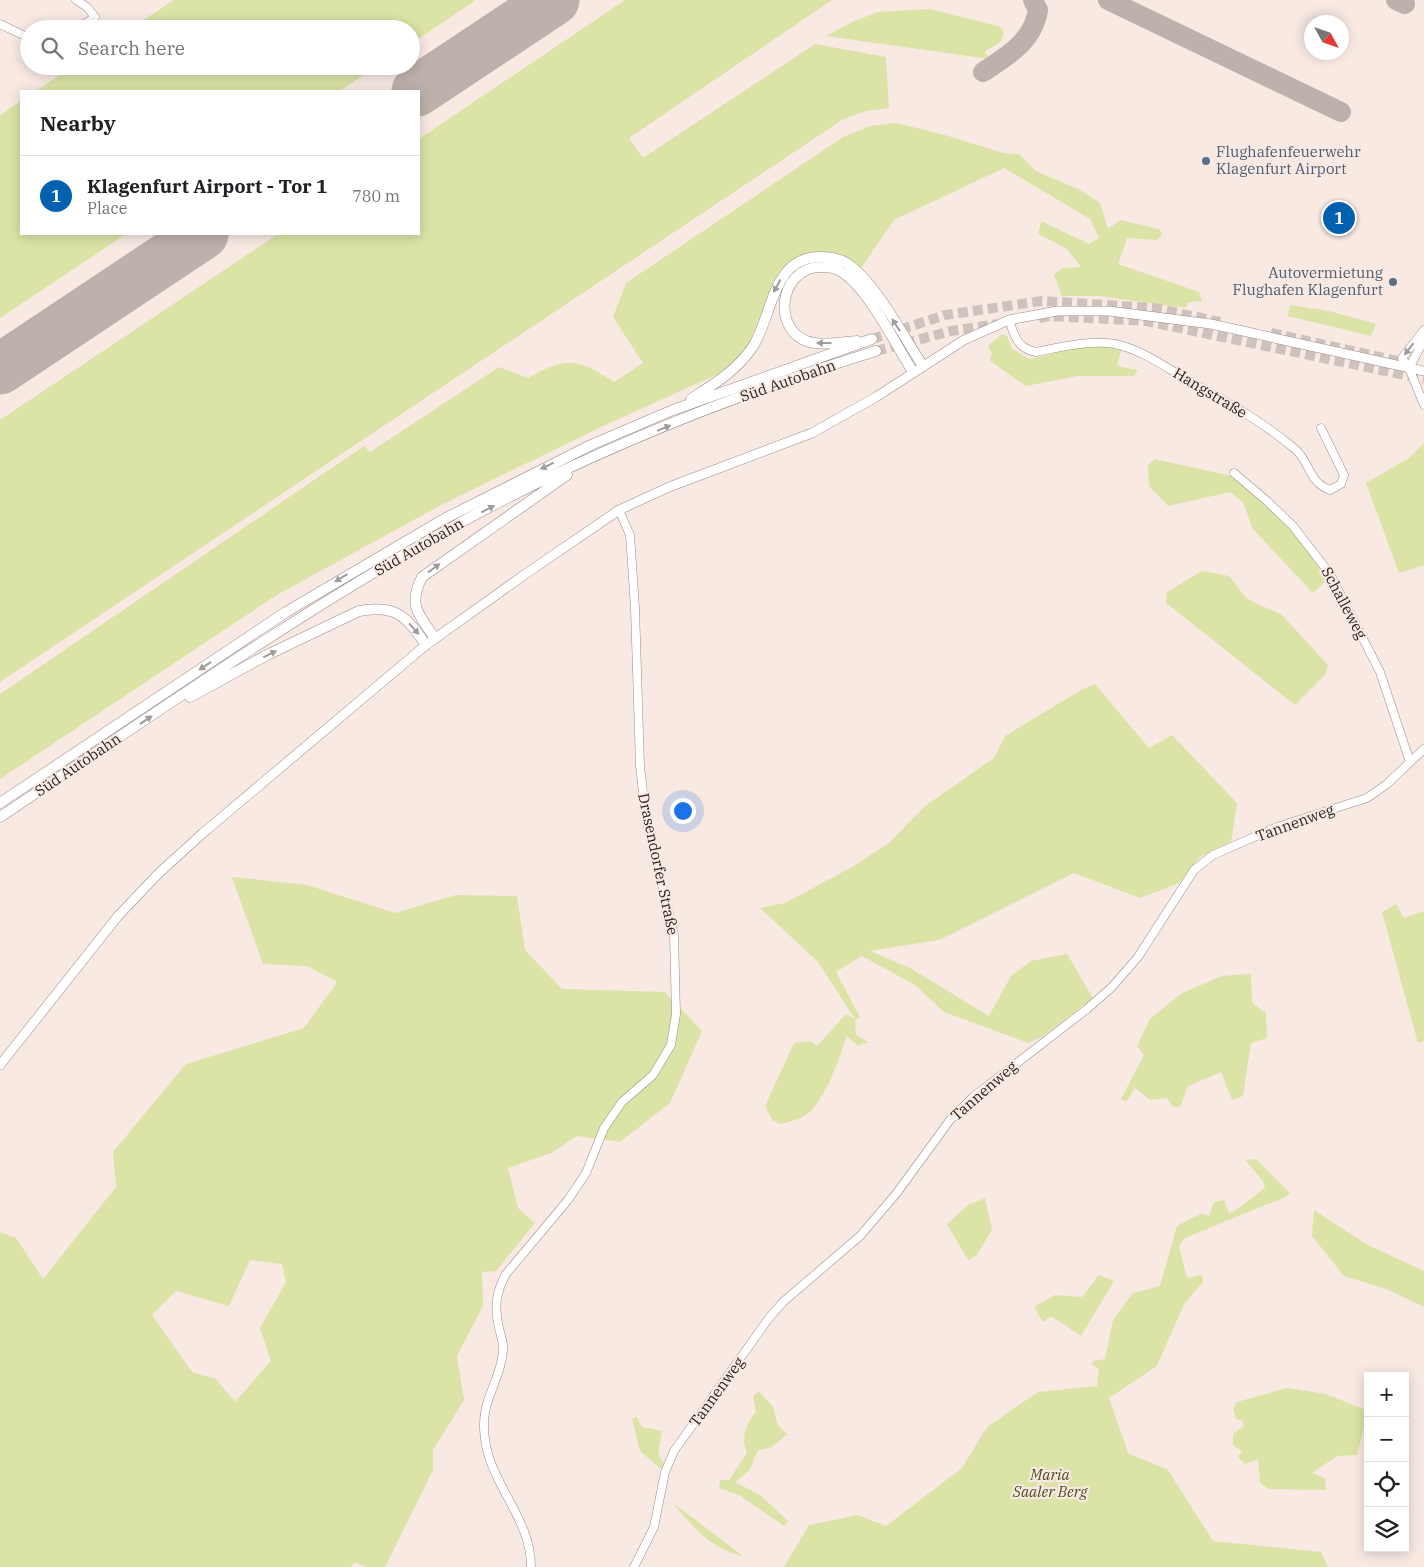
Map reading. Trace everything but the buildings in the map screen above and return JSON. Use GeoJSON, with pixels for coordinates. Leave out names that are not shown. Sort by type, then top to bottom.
{"type":"FeatureCollection","features":[{"type":"Feature","properties":{"kind":"highway"},"geometry":{"type":"LineString","coordinates":[[673,410],[727,375],[740,363],[753,347],[761,331],[779,282],[795,265],[816,257],[830,257],[842,260],[852,267],[872,290],[923,366]]}},
{"type":"Feature","properties":{"kind":"highway","name":"Süd Autobahn"},"geometry":{"type":"LineString","coordinates":[[0,803],[286,612],[380,555],[501,489],[591,445],[673,410],[872,339],[813,343],[798,336],[785,316],[783,302],[787,288],[802,272],[813,267],[839,270],[852,280],[865,296],[913,372]]}},
{"type":"Feature","properties":{"kind":"highway","name":"Süd Autobahn"},"geometry":{"type":"LineString","coordinates":[[0,817],[294,622],[449,529],[582,463],[735,399],[876,351]]}},
{"type":"Feature","properties":{"kind":"highway"},"geometry":{"type":"LineString","coordinates":[[435,638],[420,618],[415,607],[414,593],[422,577],[582,463]]}},
{"type":"Feature","properties":{"kind":"highway"},"geometry":{"type":"LineString","coordinates":[[164,708],[192,697],[267,655],[359,611],[376,608],[392,609],[417,632],[426,645]]}},
{"type":"Feature","properties":{"kind":"main road"},"geometry":{"type":"LineString","coordinates":[[0,1065],[118,916],[159,873],[203,833],[435,638],[619,510],[669,487],[812,433],[833,422],[964,340],[1009,320],[1057,311],[1109,311],[1161,316],[1211,324],[1424,371]]}},
{"type":"Feature","properties":{"kind":"street"},"geometry":{"type":"LineString","coordinates":[[76,0],[95,17],[90,20]]}},
{"type":"Feature","properties":{"kind":"street"},"geometry":{"type":"LineString","coordinates":[[0,24],[20,34]]}},
{"type":"Feature","properties":{"kind":"street","name":"Hangstraße"},"geometry":{"type":"LineString","coordinates":[[1009,320],[1016,341],[1028,350],[1036,352],[1090,343],[1113,344],[1125,347],[1151,359],[1239,409],[1296,450],[1318,486],[1330,490],[1342,484],[1344,475],[1321,428]]}},
{"type":"Feature","properties":{"kind":"street"},"geometry":{"type":"LineString","coordinates":[[1424,330],[1402,358],[1409,368],[1424,404]]}},
{"type":"Feature","properties":{"kind":"street"},"geometry":{"type":"LineString","coordinates":[[1409,368],[1424,341]]}},
{"type":"Feature","properties":{"kind":"street"},"geometry":{"type":"LineString","coordinates":[[1424,341],[1424,350]]}},
{"type":"Feature","properties":{"kind":"street","name":"Schalleweg"},"geometry":{"type":"LineString","coordinates":[[1234,473],[1268,501],[1293,526],[1330,574],[1380,672],[1410,762]]}},
{"type":"Feature","properties":{"kind":"street","name":"Drasendorfer Straße"},"geometry":{"type":"LineString","coordinates":[[531,1567],[531,1550],[525,1529],[498,1479],[485,1442],[483,1421],[486,1402],[500,1366],[503,1348],[496,1314],[499,1287],[506,1274],[568,1200],[586,1173],[604,1128],[622,1102],[653,1075],[671,1045],[676,1014],[674,935],[646,819],[640,766],[635,608],[630,536],[619,510]]}},
{"type":"Feature","properties":{"kind":"street","name":"Tannenweg"},"geometry":{"type":"LineString","coordinates":[[634,1567],[654,1528],[665,1472],[674,1450],[769,1318],[783,1302],[866,1230],[896,1194],[950,1120],[973,1097],[1087,1009],[1112,987],[1138,956],[1194,870],[1213,855],[1277,827],[1367,798],[1387,784],[1424,750]]}},
{"type":"Feature","properties":{"kind":"green space"},"geometry":{"type":"Polygon","coordinates":[[[174,0],[476,0],[420,38],[420,20],[144,20],[174,0]]]}},
{"type":"Feature","properties":{"kind":"green space"},"geometry":{"type":"Polygon","coordinates":[[[625,0],[832,0],[629,138],[643,158],[815,44],[886,57],[889,108],[866,111],[842,120],[0,682],[0,420],[277,235],[420,235],[420,138],[625,0]]]}},
{"type":"Feature","properties":{"kind":"green space"},"geometry":{"type":"Polygon","coordinates":[[[930,9],[998,26],[1003,30],[1003,38],[985,51],[989,59],[826,36],[852,22],[878,12],[930,9]]]}},
{"type":"Feature","properties":{"kind":"green space"},"geometry":{"type":"Polygon","coordinates":[[[60,75],[364,75],[341,90],[37,90],[60,75]]]}},
{"type":"Feature","properties":{"kind":"green space"},"geometry":{"type":"Polygon","coordinates":[[[20,102],[20,235],[124,235],[0,318],[0,115],[20,102]]]}},
{"type":"Feature","properties":{"kind":"green space"},"geometry":{"type":"Polygon","coordinates":[[[896,123],[945,135],[1003,153],[1019,154],[1036,171],[1082,191],[1100,203],[1108,229],[1120,220],[1159,229],[1162,235],[1157,240],[1127,238],[1118,264],[1199,292],[1202,301],[1189,302],[1185,308],[1099,296],[1062,296],[1054,274],[1063,268],[1081,267],[1067,249],[1038,234],[1041,221],[1089,244],[1099,238],[1090,219],[1004,168],[894,220],[861,268],[848,259],[832,252],[812,253],[798,257],[784,267],[774,280],[749,344],[735,361],[718,374],[601,427],[441,505],[275,596],[0,779],[0,694],[364,446],[370,452],[499,367],[528,378],[563,363],[581,364],[614,382],[643,363],[613,317],[626,283],[843,137],[870,126],[896,123]]]}},
{"type":"Feature","properties":{"kind":"green space"},"geometry":{"type":"Polygon","coordinates":[[[1290,305],[1329,311],[1376,324],[1371,336],[1288,316],[1290,305]]]}},
{"type":"Feature","properties":{"kind":"green space"},"geometry":{"type":"Polygon","coordinates":[[[1002,334],[1007,336],[1012,349],[1029,359],[1087,347],[1110,348],[1121,350],[1117,366],[1138,370],[1134,376],[1078,376],[1026,386],[990,361],[992,354],[988,346],[1002,334]]]}},
{"type":"Feature","properties":{"kind":"green space"},"geometry":{"type":"Polygon","coordinates":[[[1424,443],[1424,565],[1399,573],[1366,483],[1409,458],[1424,443]]]}},
{"type":"Feature","properties":{"kind":"green space"},"geometry":{"type":"Polygon","coordinates":[[[1154,459],[1232,476],[1263,501],[1289,528],[1329,578],[1313,593],[1253,529],[1243,502],[1230,492],[1168,506],[1149,486],[1148,465],[1154,459]]]}},
{"type":"Feature","properties":{"kind":"green space"},"geometry":{"type":"Polygon","coordinates":[[[1202,571],[1229,576],[1247,599],[1282,615],[1328,665],[1325,675],[1295,705],[1166,603],[1167,592],[1202,571]]]}},
{"type":"Feature","properties":{"kind":"green space"},"geometry":{"type":"Polygon","coordinates":[[[1095,684],[1149,748],[1172,735],[1237,803],[1231,842],[1200,857],[1179,883],[1140,898],[1074,873],[939,940],[870,951],[910,968],[989,1016],[1011,976],[1031,961],[1067,954],[1093,998],[1042,1037],[1028,1043],[944,1012],[915,985],[862,956],[836,972],[860,1017],[855,1020],[856,1035],[868,1042],[858,1046],[847,1036],[828,1084],[809,1113],[780,1124],[772,1120],[765,1106],[794,1043],[811,1041],[817,1046],[846,1014],[855,1019],[818,962],[760,908],[785,903],[852,867],[889,843],[925,806],[994,758],[1005,736],[1081,690],[1095,684]]]}},
{"type":"Feature","properties":{"kind":"green space"},"geometry":{"type":"Polygon","coordinates":[[[232,877],[307,885],[395,913],[456,895],[517,896],[525,950],[562,989],[665,992],[702,1031],[670,1103],[620,1142],[577,1136],[551,1153],[508,1168],[518,1208],[535,1223],[496,1271],[482,1272],[483,1306],[457,1356],[464,1400],[433,1450],[433,1470],[385,1567],[366,1567],[355,1562],[351,1567],[0,1567],[0,1232],[16,1238],[43,1279],[116,1187],[113,1152],[186,1064],[304,1028],[337,982],[307,966],[263,964],[232,877]],[[250,1260],[229,1306],[176,1291],[152,1315],[192,1372],[216,1379],[235,1402],[271,1361],[260,1328],[286,1282],[282,1264],[250,1260]]]}},
{"type":"Feature","properties":{"kind":"green space"},"geometry":{"type":"Polygon","coordinates":[[[1396,904],[1404,918],[1424,911],[1424,1041],[1418,1043],[1382,912],[1396,904]]]}},
{"type":"Feature","properties":{"kind":"green space"},"geometry":{"type":"Polygon","coordinates":[[[1251,974],[1252,1003],[1266,1013],[1267,1038],[1251,1043],[1243,1096],[1232,1100],[1221,1072],[1188,1086],[1180,1107],[1173,1107],[1167,1098],[1150,1100],[1135,1088],[1126,1102],[1121,1099],[1144,1055],[1137,1046],[1150,1019],[1182,993],[1222,976],[1251,974]]]}},
{"type":"Feature","properties":{"kind":"green space","name":"Maria Saaler Berg"},"geometry":{"type":"Polygon","coordinates":[[[1256,1159],[1290,1193],[1285,1197],[1185,1238],[1179,1246],[1187,1278],[1202,1275],[1203,1282],[1184,1304],[1157,1366],[1109,1398],[1128,1453],[1168,1470],[1213,1541],[1321,1552],[1328,1567],[784,1567],[809,1525],[858,1515],[886,1526],[962,1468],[987,1427],[1038,1392],[1097,1386],[1099,1369],[1092,1365],[1093,1361],[1105,1359],[1113,1320],[1133,1293],[1160,1286],[1177,1226],[1202,1213],[1209,1216],[1214,1202],[1224,1200],[1229,1213],[1236,1210],[1265,1188],[1263,1181],[1245,1160],[1256,1159]]]}},
{"type":"Feature","properties":{"kind":"green space"},"geometry":{"type":"Polygon","coordinates":[[[985,1198],[992,1230],[976,1256],[968,1260],[947,1224],[968,1205],[985,1198]]]}},
{"type":"Feature","properties":{"kind":"green space"},"geometry":{"type":"Polygon","coordinates":[[[1314,1210],[1366,1244],[1424,1271],[1424,1307],[1386,1289],[1344,1276],[1312,1236],[1314,1210]]]}},
{"type":"Feature","properties":{"kind":"green space"},"geometry":{"type":"Polygon","coordinates":[[[1099,1275],[1114,1281],[1081,1336],[1051,1316],[1043,1322],[1034,1307],[1055,1295],[1082,1297],[1099,1275]]]}},
{"type":"Feature","properties":{"kind":"green space"},"geometry":{"type":"Polygon","coordinates":[[[1287,1388],[1326,1394],[1364,1409],[1364,1427],[1357,1455],[1337,1456],[1312,1473],[1325,1478],[1326,1490],[1269,1489],[1260,1483],[1258,1459],[1245,1464],[1238,1457],[1242,1451],[1233,1445],[1233,1434],[1244,1426],[1243,1421],[1236,1419],[1233,1408],[1237,1402],[1287,1388]]]}},
{"type":"Feature","properties":{"kind":"green space"},"geometry":{"type":"Polygon","coordinates":[[[759,1391],[773,1407],[778,1425],[787,1434],[772,1447],[758,1450],[749,1471],[735,1482],[760,1495],[788,1521],[784,1526],[739,1495],[719,1488],[720,1480],[729,1480],[747,1453],[744,1436],[749,1422],[756,1412],[753,1396],[759,1391]]]}},
{"type":"Feature","properties":{"kind":"green space"},"geometry":{"type":"Polygon","coordinates":[[[636,1416],[642,1427],[662,1431],[658,1454],[664,1463],[661,1469],[640,1451],[632,1419],[636,1416]]]}},
{"type":"Feature","properties":{"kind":"green space"},"geometry":{"type":"Polygon","coordinates":[[[676,1505],[743,1556],[722,1549],[705,1537],[676,1505]]]}},
{"type":"Feature","properties":{"kind":"taxiway"},"geometry":{"type":"LineString","coordinates":[[983,72],[1010,54],[1031,31],[1038,10],[1033,0]]}},
{"type":"Feature","properties":{"kind":"taxiway"},"geometry":{"type":"LineString","coordinates":[[1108,0],[1341,112]]}},
{"type":"Feature","properties":{"kind":"taxiway"},"geometry":{"type":"LineString","coordinates":[[1396,0],[1405,4]]}},
{"type":"Feature","properties":{"kind":"runway"},"geometry":{"type":"LineString","coordinates":[[419,90],[554,0]]}},
{"type":"Feature","properties":{"kind":"runway"},"geometry":{"type":"LineString","coordinates":[[0,369],[201,235]]}},
{"type":"Feature","properties":{"kind":"tunnel"},"geometry":{"type":"LineString","coordinates":[[872,339],[945,315],[1042,301],[1154,308],[1220,322]]}},
{"type":"Feature","properties":{"kind":"tunnel"},"geometry":{"type":"LineString","coordinates":[[1039,318],[1049,316],[1146,321],[1424,379]]}},
{"type":"Feature","properties":{"kind":"tunnel"},"geometry":{"type":"LineString","coordinates":[[876,351],[951,331],[997,324]]}},
{"type":"Feature","properties":{"kind":"tunnel"},"geometry":{"type":"LineString","coordinates":[[1271,333],[1411,364]]}},
{"type":"Feature","properties":{"kind":"place","name":"Flughafenfeuerwehr Klagenfurt Airport"},"geometry":{"type":"Point","coordinates":[1206,161]}},
{"type":"Feature","properties":{"kind":"place","name":"Klagenfurt Airport - Tor 1"},"geometry":{"type":"Point","coordinates":[1339,218]}},
{"type":"Feature","properties":{"kind":"place","name":"Autovermietung Flughafen Klagenfurt"},"geometry":{"type":"Point","coordinates":[1393,282]}}]}
